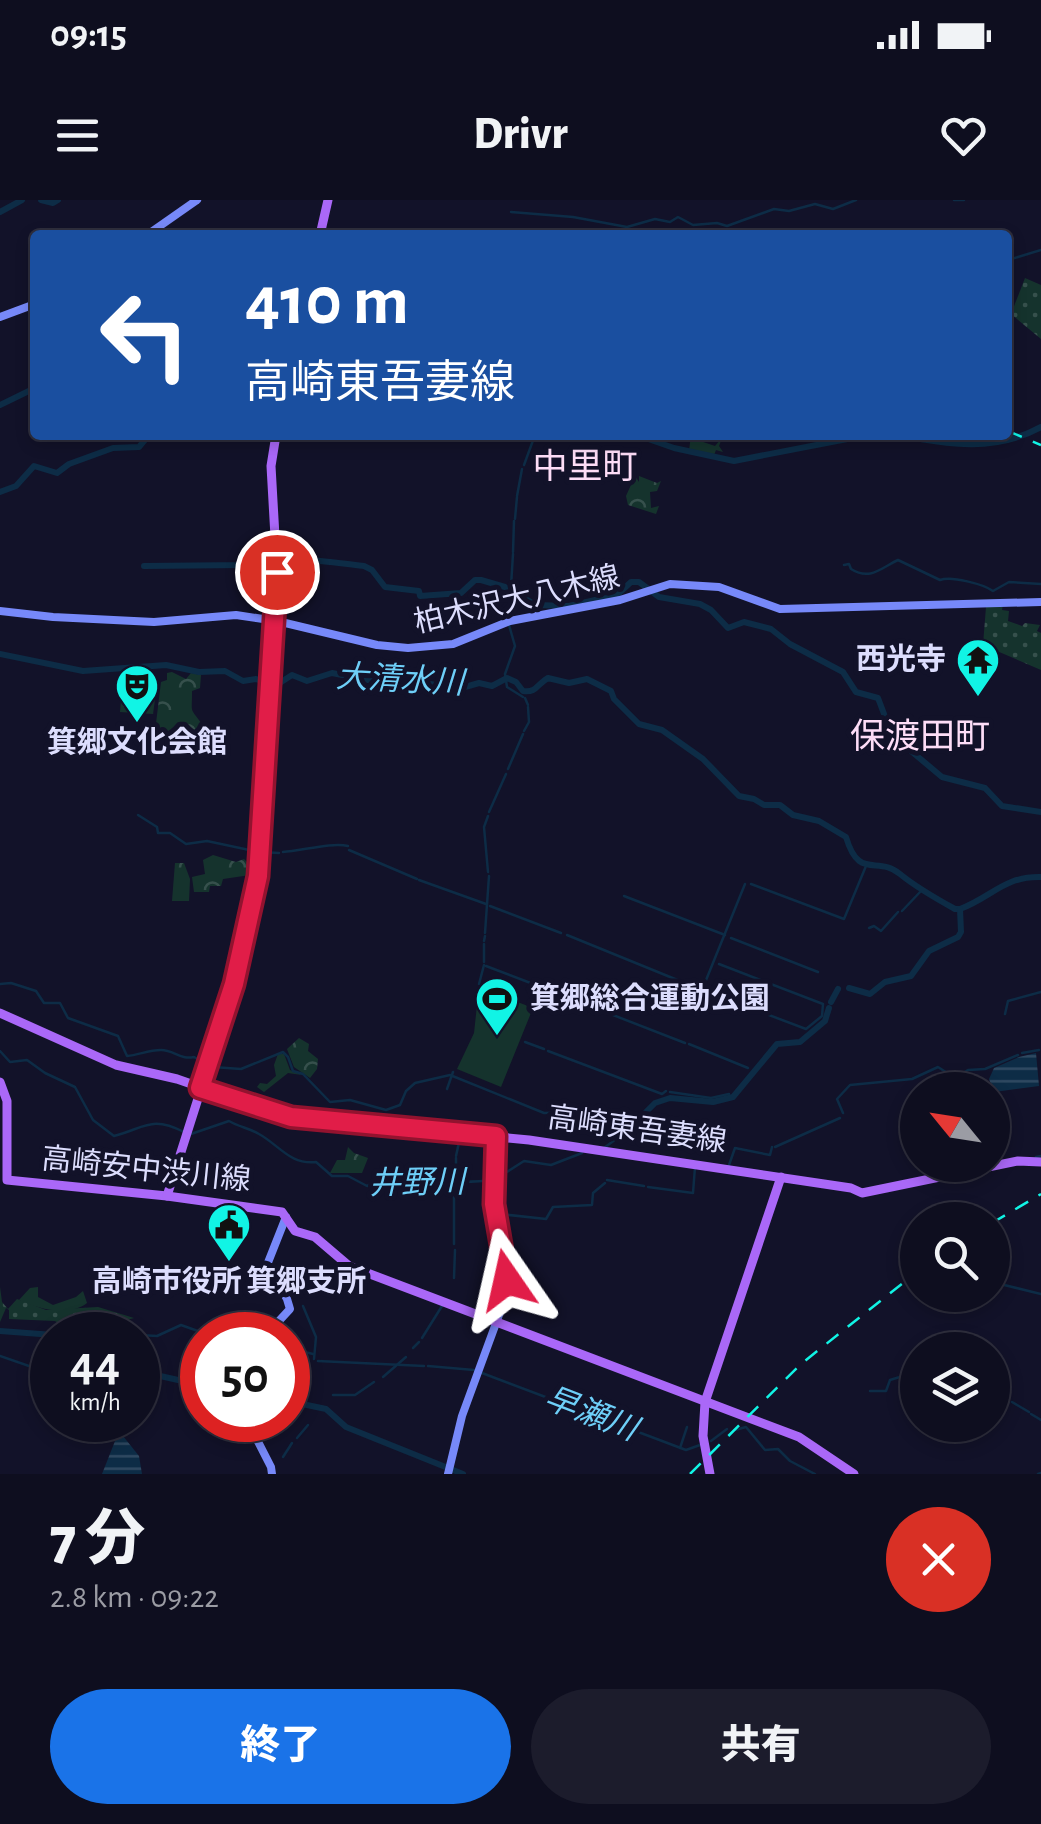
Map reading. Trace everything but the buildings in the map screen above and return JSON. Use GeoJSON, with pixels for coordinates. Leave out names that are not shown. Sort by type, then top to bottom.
{"type":"FeatureCollection","features":[{"type":"Feature","properties":{"kind":"main road"},"geometry":{"type":"LineString","coordinates":[[154,230],[197,200]]}},
{"type":"Feature","properties":{"kind":"main road"},"geometry":{"type":"LineString","coordinates":[[321,230],[328,200]]}},
{"type":"Feature","properties":{"kind":"main road"},"geometry":{"type":"LineString","coordinates":[[0,316],[30,306]]}},
{"type":"Feature","properties":{"kind":"main road"},"geometry":{"type":"LineString","coordinates":[[168,1196],[250,922],[261,852],[277,562],[271,466],[275,440]]}},
{"type":"Feature","properties":{"kind":"main road","name":"柏木沢大八木線"},"geometry":{"type":"LineString","coordinates":[[0,611],[53,618],[154,622],[234,615],[274,620],[386,647],[442,646],[510,621],[620,600],[675,584],[719,586],[780,609],[1041,602]]}},
{"type":"Feature","properties":{"kind":"main road","name":"高崎東吾妻線"},"geometry":{"type":"LineString","coordinates":[[0,1013],[112,1064],[170,1076],[291,1117],[496,1136],[781,1177],[862,1193],[1018,1161],[1041,1162]]}},
{"type":"Feature","properties":{"kind":"main road","name":"高崎安中渋川線"},"geometry":{"type":"LineString","coordinates":[[0,1082],[7,1104],[3,1179],[282,1212],[295,1231],[315,1237],[344,1264],[808,1441],[854,1474]]}},
{"type":"Feature","properties":{"kind":"main road"},"geometry":{"type":"LineString","coordinates":[[448,1474],[462,1416],[508,1286],[494,1204],[496,1136]]}},
{"type":"Feature","properties":{"kind":"main road"},"geometry":{"type":"LineString","coordinates":[[711,1474],[706,1402],[781,1177]]}},
{"type":"Feature","properties":{"kind":"main road"},"geometry":{"type":"LineString","coordinates":[[286,1216],[267,1265],[287,1299],[290,1308],[286,1312]]}},
{"type":"Feature","properties":{"kind":"main road"},"geometry":{"type":"LineString","coordinates":[[258,1442],[272,1474]]}},
{"type":"Feature","properties":{"kind":"green space"},"geometry":{"type":"Polygon","coordinates":[[[1025,278],[1041,285],[1041,339],[1012,315],[1025,278]]]}},
{"type":"Feature","properties":{"kind":"green space"},"geometry":{"type":"Polygon","coordinates":[[[690,440],[704,440],[715,446],[721,440],[719,446],[723,452],[716,450],[714,455],[689,451],[690,440]]]}},
{"type":"Feature","properties":{"kind":"green space"},"geometry":{"type":"Polygon","coordinates":[[[635,476],[639,482],[639,476],[661,481],[657,491],[650,492],[651,508],[659,506],[656,514],[628,505],[626,496],[635,476]]]}},
{"type":"Feature","properties":{"kind":"green space"},"geometry":{"type":"Polygon","coordinates":[[[1003,604],[1002,610],[1009,611],[1008,621],[1022,626],[1040,625],[1037,631],[1041,633],[1041,670],[983,645],[986,607],[1003,604]]]}},
{"type":"Feature","properties":{"kind":"green space"},"geometry":{"type":"Polygon","coordinates":[[[149,668],[156,692],[153,714],[120,712],[123,678],[130,676],[145,682],[149,668]]]}},
{"type":"Feature","properties":{"kind":"green space"},"geometry":{"type":"Polygon","coordinates":[[[172,672],[186,679],[191,673],[201,675],[200,688],[192,691],[192,708],[204,727],[204,740],[194,743],[192,736],[185,734],[154,740],[161,682],[172,672]]]}},
{"type":"Feature","properties":{"kind":"green space"},"geometry":{"type":"Polygon","coordinates":[[[213,855],[236,862],[244,859],[250,875],[223,879],[221,886],[210,886],[209,892],[194,892],[192,877],[205,874],[203,860],[213,855]]]}},
{"type":"Feature","properties":{"kind":"green space"},"geometry":{"type":"Polygon","coordinates":[[[175,863],[184,863],[190,879],[189,901],[172,901],[175,863]]]}},
{"type":"Feature","properties":{"kind":"green space","name":"箕郷総合運動公園"},"geometry":{"type":"Polygon","coordinates":[[[479,987],[533,1008],[501,1087],[457,1069],[474,1033],[479,987]]]}},
{"type":"Feature","properties":{"kind":"green space"},"geometry":{"type":"Polygon","coordinates":[[[299,1038],[309,1044],[308,1051],[318,1059],[310,1078],[294,1067],[287,1049],[299,1038]]]}},
{"type":"Feature","properties":{"kind":"green space"},"geometry":{"type":"Polygon","coordinates":[[[278,1054],[284,1054],[290,1070],[302,1075],[288,1073],[264,1092],[257,1087],[276,1076],[278,1054]]]}},
{"type":"Feature","properties":{"kind":"green space"},"geometry":{"type":"Polygon","coordinates":[[[348,1147],[368,1158],[362,1173],[330,1173],[337,1160],[345,1160],[348,1147]]]}},
{"type":"Feature","properties":{"kind":"green space"},"geometry":{"type":"Polygon","coordinates":[[[0,1287],[2,1302],[8,1309],[17,1299],[46,1310],[98,1307],[114,1312],[30,1312],[30,1320],[9,1319],[6,1308],[0,1322],[0,1287]]]}},
{"type":"Feature","properties":{"kind":"green space"},"geometry":{"type":"Polygon","coordinates":[[[38,1287],[38,1297],[53,1305],[83,1291],[87,1303],[63,1311],[19,1300],[30,1288],[38,1287]]]}},
{"type":"Feature","properties":{"kind":"water"},"geometry":{"type":"Polygon","coordinates":[[[1036,1053],[1039,1086],[1010,1090],[1010,1072],[992,1072],[1019,1057],[1036,1053]]]}},
{"type":"Feature","properties":{"kind":"water"},"geometry":{"type":"Polygon","coordinates":[[[115,1442],[128,1442],[139,1456],[142,1474],[102,1474],[115,1442]]]}},
{"type":"Feature","properties":{"kind":"waterway"},"geometry":{"type":"LineString","coordinates":[[0,212],[22,200]]}},
{"type":"Feature","properties":{"kind":"waterway"},"geometry":{"type":"LineString","coordinates":[[41,200],[58,200]]}},
{"type":"Feature","properties":{"kind":"waterway"},"geometry":{"type":"LineString","coordinates":[[511,212],[627,227],[655,219],[670,222],[678,217],[693,225],[727,226],[774,209],[789,211],[815,204],[833,209],[856,200]]}},
{"type":"Feature","properties":{"kind":"waterway"},"geometry":{"type":"LineString","coordinates":[[954,200],[964,200]]}},
{"type":"Feature","properties":{"kind":"waterway"},"geometry":{"type":"LineString","coordinates":[[1012,259],[1041,250]]}},
{"type":"Feature","properties":{"kind":"waterway"},"geometry":{"type":"LineString","coordinates":[[0,405],[30,390]]}},
{"type":"Feature","properties":{"kind":"waterway"},"geometry":{"type":"LineString","coordinates":[[1012,438],[1041,427]]}},
{"type":"Feature","properties":{"kind":"waterway"},"geometry":{"type":"LineString","coordinates":[[0,492],[16,486],[34,466],[57,473],[69,464],[113,448],[139,447],[145,440]]}},
{"type":"Feature","properties":{"kind":"waterway"},"geometry":{"type":"LineString","coordinates":[[524,465],[533,440]]}},
{"type":"Feature","properties":{"kind":"waterway"},"geometry":{"type":"LineString","coordinates":[[651,440],[734,461],[842,440]]}},
{"type":"Feature","properties":{"kind":"waterway"},"geometry":{"type":"LineString","coordinates":[[932,440],[970,444],[1006,440]]}},
{"type":"Feature","properties":{"kind":"waterway"},"geometry":{"type":"LineString","coordinates":[[517,496],[522,469]]}},
{"type":"Feature","properties":{"kind":"waterway"},"geometry":{"type":"LineString","coordinates":[[515,519],[517,497]]}},
{"type":"Feature","properties":{"kind":"waterway"},"geometry":{"type":"LineString","coordinates":[[513,552],[514,521]]}},
{"type":"Feature","properties":{"kind":"waterway"},"geometry":{"type":"LineString","coordinates":[[511,586],[513,554]]}},
{"type":"Feature","properties":{"kind":"waterway"},"geometry":{"type":"LineString","coordinates":[[844,565],[870,574],[898,560],[940,580],[967,581],[993,591],[1009,582],[1041,584]]}},
{"type":"Feature","properties":{"kind":"waterway"},"geometry":{"type":"LineString","coordinates":[[144,566],[334,562],[364,566],[385,587],[419,591],[420,596],[461,593],[475,580],[481,580],[505,587],[536,605],[569,606],[617,595],[631,582],[639,582],[659,597],[700,604],[728,628],[744,622],[771,629],[790,644],[843,672],[856,692],[878,698],[892,735],[942,777],[985,788],[1002,806],[1041,812]]}},
{"type":"Feature","properties":{"kind":"waterway"},"geometry":{"type":"LineString","coordinates":[[510,595],[511,589]]}},
{"type":"Feature","properties":{"kind":"waterway"},"geometry":{"type":"LineString","coordinates":[[509,618],[510,599]]}},
{"type":"Feature","properties":{"kind":"waterway"},"geometry":{"type":"LineString","coordinates":[[509,625],[515,646],[505,674],[507,687],[523,697]]}},
{"type":"Feature","properties":{"kind":"waterway","name":"大清水川"},"geometry":{"type":"LineString","coordinates":[[0,654],[83,671],[166,665],[199,672],[225,671],[243,681],[256,679],[275,686],[292,675],[307,681],[332,673],[373,681],[397,678],[458,689],[479,683],[492,686],[507,678],[523,691],[534,689],[548,678],[569,683],[587,679],[611,691],[639,724],[662,730],[703,759],[739,796],[764,805],[780,805],[793,815],[819,821],[846,837],[863,863],[892,869],[933,897],[960,909]]}},
{"type":"Feature","properties":{"kind":"waterway"},"geometry":{"type":"LineString","coordinates":[[525,698],[528,705]]}},
{"type":"Feature","properties":{"kind":"waterway"},"geometry":{"type":"LineString","coordinates":[[524,731],[529,722],[528,707]]}},
{"type":"Feature","properties":{"kind":"waterway"},"geometry":{"type":"LineString","coordinates":[[508,769],[523,734]]}},
{"type":"Feature","properties":{"kind":"waterway"},"geometry":{"type":"LineString","coordinates":[[489,812],[506,774]]}},
{"type":"Feature","properties":{"kind":"waterway"},"geometry":{"type":"LineString","coordinates":[[138,815],[157,827],[158,833],[170,833],[186,844],[207,841],[254,851]]}},
{"type":"Feature","properties":{"kind":"waterway"},"geometry":{"type":"LineString","coordinates":[[488,816],[484,827],[488,872]]}},
{"type":"Feature","properties":{"kind":"waterway"},"geometry":{"type":"LineString","coordinates":[[283,852],[348,846]]}},
{"type":"Feature","properties":{"kind":"waterway"},"geometry":{"type":"LineString","coordinates":[[349,850],[417,879]]}},
{"type":"Feature","properties":{"kind":"waterway"},"geometry":{"type":"LineString","coordinates":[[262,852],[279,853]]}},
{"type":"Feature","properties":{"kind":"waterway"},"geometry":{"type":"LineString","coordinates":[[751,884],[844,919],[866,866]]}},
{"type":"Feature","properties":{"kind":"waterway"},"geometry":{"type":"LineString","coordinates":[[485,933],[489,876]]}},
{"type":"Feature","properties":{"kind":"waterway","name":"井野川"},"geometry":{"type":"LineString","coordinates":[[960,909],[1017,880],[1041,877]]}},
{"type":"Feature","properties":{"kind":"waterway"},"geometry":{"type":"LineString","coordinates":[[419,880],[486,904]]}},
{"type":"Feature","properties":{"kind":"waterway"},"geometry":{"type":"LineString","coordinates":[[567,935],[702,990],[745,884]]}},
{"type":"Feature","properties":{"kind":"waterway"},"geometry":{"type":"LineString","coordinates":[[902,911],[921,891]]}},
{"type":"Feature","properties":{"kind":"waterway"},"geometry":{"type":"LineString","coordinates":[[624,896],[725,935]]}},
{"type":"Feature","properties":{"kind":"waterway"},"geometry":{"type":"LineString","coordinates":[[490,906],[561,933]]}},
{"type":"Feature","properties":{"kind":"waterway","name":"井野川"},"geometry":{"type":"LineString","coordinates":[[849,988],[870,994],[885,982],[911,976],[929,951],[958,937],[960,909]]}},
{"type":"Feature","properties":{"kind":"waterway"},"geometry":{"type":"LineString","coordinates":[[869,928],[874,926],[881,931],[898,912]]}},
{"type":"Feature","properties":{"kind":"waterway"},"geometry":{"type":"LineString","coordinates":[[484,941],[485,936]]}},
{"type":"Feature","properties":{"kind":"waterway"},"geometry":{"type":"LineString","coordinates":[[731,938],[818,972]]}},
{"type":"Feature","properties":{"kind":"waterway"},"geometry":{"type":"LineString","coordinates":[[484,944],[484,962]]}},
{"type":"Feature","properties":{"kind":"waterway"},"geometry":{"type":"LineString","coordinates":[[708,992],[806,1029],[822,1016],[823,1004],[719,964]]}},
{"type":"Feature","properties":{"kind":"waterway"},"geometry":{"type":"LineString","coordinates":[[479,984],[484,965]]}},
{"type":"Feature","properties":{"kind":"waterway"},"geometry":{"type":"LineString","coordinates":[[486,966],[541,987]]}},
{"type":"Feature","properties":{"kind":"waterway"},"geometry":{"type":"LineString","coordinates":[[0,984],[11,983],[36,991],[44,1003],[60,1003],[68,1018],[118,1036],[127,1056],[166,1050],[206,1064]]}},
{"type":"Feature","properties":{"kind":"waterway"},"geometry":{"type":"LineString","coordinates":[[546,989],[685,1043]]}},
{"type":"Feature","properties":{"kind":"waterway","name":"井野川"},"geometry":{"type":"LineString","coordinates":[[831,1002],[838,989]]}},
{"type":"Feature","properties":{"kind":"waterway"},"geometry":{"type":"LineString","coordinates":[[1005,1014],[1008,1001],[1041,992]]}},
{"type":"Feature","properties":{"kind":"waterway","name":"井野川"},"geometry":{"type":"LineString","coordinates":[[644,1114],[655,1103],[670,1098],[713,1102],[733,1097],[777,1044],[800,1042],[825,1021],[829,1008]]}},
{"type":"Feature","properties":{"kind":"waterway"},"geometry":{"type":"LineString","coordinates":[[525,1042],[544,1049]]}},
{"type":"Feature","properties":{"kind":"waterway"},"geometry":{"type":"LineString","coordinates":[[689,1044],[748,1068]]}},
{"type":"Feature","properties":{"kind":"waterway"},"geometry":{"type":"LineString","coordinates":[[1022,1053],[1039,1050]]}},
{"type":"Feature","properties":{"kind":"waterway","name":"井野川"},"geometry":{"type":"LineString","coordinates":[[0,1051],[10,1062],[27,1060],[75,1087],[93,1120],[114,1136],[156,1124],[184,1132]]}},
{"type":"Feature","properties":{"kind":"waterway"},"geometry":{"type":"LineString","coordinates":[[548,1051],[662,1094],[666,1091]]}},
{"type":"Feature","properties":{"kind":"waterway"},"geometry":{"type":"LineString","coordinates":[[213,1067],[241,1069],[283,1052],[293,1071],[303,1074],[330,1102],[350,1100],[386,1110],[400,1105],[415,1083],[450,1075],[544,1113],[587,1112],[629,1117],[644,1114]]}},
{"type":"Feature","properties":{"kind":"waterway"},"geometry":{"type":"LineString","coordinates":[[843,1113],[837,1099],[850,1085],[912,1079],[938,1067],[955,1078],[968,1070],[985,1069],[1018,1055]]}},
{"type":"Feature","properties":{"kind":"waterway"},"geometry":{"type":"LineString","coordinates":[[447,1089],[453,1072]]}},
{"type":"Feature","properties":{"kind":"waterway"},"geometry":{"type":"LineString","coordinates":[[670,1092],[711,1098],[729,1094]]}},
{"type":"Feature","properties":{"kind":"waterway","name":"井野川"},"geometry":{"type":"LineString","coordinates":[[604,1148],[644,1114]]}},
{"type":"Feature","properties":{"kind":"waterway"},"geometry":{"type":"LineString","coordinates":[[775,1147],[840,1118]]}},
{"type":"Feature","properties":{"kind":"waterway","name":"井野川"},"geometry":{"type":"LineString","coordinates":[[191,1134],[229,1121],[259,1134],[292,1157],[316,1162],[332,1176],[348,1176],[367,1186],[388,1176],[405,1189],[436,1182],[491,1180]]}},
{"type":"Feature","properties":{"kind":"waterway"},"geometry":{"type":"LineString","coordinates":[[456,1156],[460,1138]]}},
{"type":"Feature","properties":{"kind":"waterway"},"geometry":{"type":"LineString","coordinates":[[729,1165],[735,1148],[770,1155],[772,1147]]}},
{"type":"Feature","properties":{"kind":"waterway","name":"井野川"},"geometry":{"type":"LineString","coordinates":[[499,1177],[524,1161],[551,1165],[582,1153]]}},
{"type":"Feature","properties":{"kind":"waterway"},"geometry":{"type":"LineString","coordinates":[[1036,1157],[1041,1156]]}},
{"type":"Feature","properties":{"kind":"waterway"},"geometry":{"type":"LineString","coordinates":[[456,1158],[456,1167]]}},
{"type":"Feature","properties":{"kind":"waterway"},"geometry":{"type":"LineString","coordinates":[[648,1187],[693,1193],[695,1167]]}},
{"type":"Feature","properties":{"kind":"waterway"},"geometry":{"type":"LineString","coordinates":[[607,1180],[644,1186]]}},
{"type":"Feature","properties":{"kind":"waterway"},"geometry":{"type":"LineString","coordinates":[[500,1214],[546,1219],[553,1207],[592,1205],[593,1193],[605,1183]]}},
{"type":"Feature","properties":{"kind":"waterway"},"geometry":{"type":"LineString","coordinates":[[454,1193],[454,1244]]}},
{"type":"Feature","properties":{"kind":"waterway"},"geometry":{"type":"LineString","coordinates":[[454,1278],[455,1250]]}},
{"type":"Feature","properties":{"kind":"waterway"},"geometry":{"type":"LineString","coordinates":[[1010,1286],[1041,1294]]}},
{"type":"Feature","properties":{"kind":"waterway","name":"早瀬川"},"geometry":{"type":"LineString","coordinates":[[303,1306],[316,1337],[314,1359]]}},
{"type":"Feature","properties":{"kind":"waterway"},"geometry":{"type":"LineString","coordinates":[[422,1338],[442,1306]]}},
{"type":"Feature","properties":{"kind":"waterway"},"geometry":{"type":"LineString","coordinates":[[160,1335],[180,1325]]}},
{"type":"Feature","properties":{"kind":"waterway"},"geometry":{"type":"LineString","coordinates":[[0,1331],[30,1333]]}},
{"type":"Feature","properties":{"kind":"waterway"},"geometry":{"type":"LineString","coordinates":[[413,1348],[419,1342]]}},
{"type":"Feature","properties":{"kind":"waterway"},"geometry":{"type":"LineString","coordinates":[[0,1356],[30,1366]]}},
{"type":"Feature","properties":{"kind":"waterway","name":"早瀬川"},"geometry":{"type":"LineString","coordinates":[[383,1377],[406,1357]]}},
{"type":"Feature","properties":{"kind":"waterway","name":"早瀬川"},"geometry":{"type":"LineString","coordinates":[[318,1361],[424,1366]]}},
{"type":"Feature","properties":{"kind":"waterway","name":"早瀬川"},"geometry":{"type":"LineString","coordinates":[[428,1366],[474,1370]]}},
{"type":"Feature","properties":{"kind":"waterway","name":"早瀬川"},"geometry":{"type":"LineString","coordinates":[[482,1373],[686,1450],[700,1445]]}},
{"type":"Feature","properties":{"kind":"waterway"},"geometry":{"type":"LineString","coordinates":[[160,1376],[180,1379]]}},
{"type":"Feature","properties":{"kind":"waterway"},"geometry":{"type":"LineString","coordinates":[[870,1391],[886,1391],[890,1380],[900,1377]]}},
{"type":"Feature","properties":{"kind":"waterway"},"geometry":{"type":"LineString","coordinates":[[333,1395],[355,1395],[374,1382]]}},
{"type":"Feature","properties":{"kind":"waterway"},"geometry":{"type":"LineString","coordinates":[[1012,1402],[1029,1412]]}},
{"type":"Feature","properties":{"kind":"waterway"},"geometry":{"type":"LineString","coordinates":[[310,1406],[326,1409],[346,1427],[463,1474]]}},
{"type":"Feature","properties":{"kind":"waterway"},"geometry":{"type":"LineString","coordinates":[[1031,1414],[1041,1420]]}},
{"type":"Feature","properties":{"kind":"waterway"},"geometry":{"type":"LineString","coordinates":[[680,1448],[687,1427]]}},
{"type":"Feature","properties":{"kind":"waterway","name":"早瀬川"},"geometry":{"type":"LineString","coordinates":[[735,1430],[746,1427],[765,1450],[778,1449],[790,1461],[815,1474]]}},
{"type":"Feature","properties":{"kind":"waterway","name":"早瀬川"},"geometry":{"type":"LineString","coordinates":[[711,1441],[727,1429]]}},
{"type":"Feature","properties":{"kind":"waterway"},"geometry":{"type":"LineString","coordinates":[[283,1457],[292,1443]]}},
{"type":"Feature","properties":{"kind":"railway"},"geometry":{"type":"LineString","coordinates":[[1012,433],[1041,445]]}},
{"type":"Feature","properties":{"kind":"railway"},"geometry":{"type":"LineString","coordinates":[[1010,1212],[1041,1194]]}},
{"type":"Feature","properties":{"kind":"railway"},"geometry":{"type":"LineString","coordinates":[[690,1474],[801,1364],[900,1285]]}},
{"type":"Feature","properties":{"kind":"place","name":"西光寺"},"geometry":{"type":"Point","coordinates":[978,698]}},
{"type":"Feature","properties":{"kind":"place","name":"箕郷文化会館"},"geometry":{"type":"Point","coordinates":[137,724]}},
{"type":"Feature","properties":{"kind":"place","name":"箕郷総合運動公園"},"geometry":{"type":"Point","coordinates":[497,1037]}},
{"type":"Feature","properties":{"kind":"place","name":"高崎市役所 箕郷支所"},"geometry":{"type":"Point","coordinates":[229,1263]}},
{"type":"Feature","properties":{"kind":"district","name":"中里町"},"geometry":{"type":"Point","coordinates":[585,467]}},
{"type":"Feature","properties":{"kind":"district","name":"保渡田町"},"geometry":{"type":"Point","coordinates":[920,737]}},
{"type":"Feature","properties":{"kind":"route"},"geometry":{"type":"LineString","coordinates":[[277,572],[258,876],[234,984],[200,1088],[291,1117],[496,1136],[494,1204],[507,1280]]}}]}
